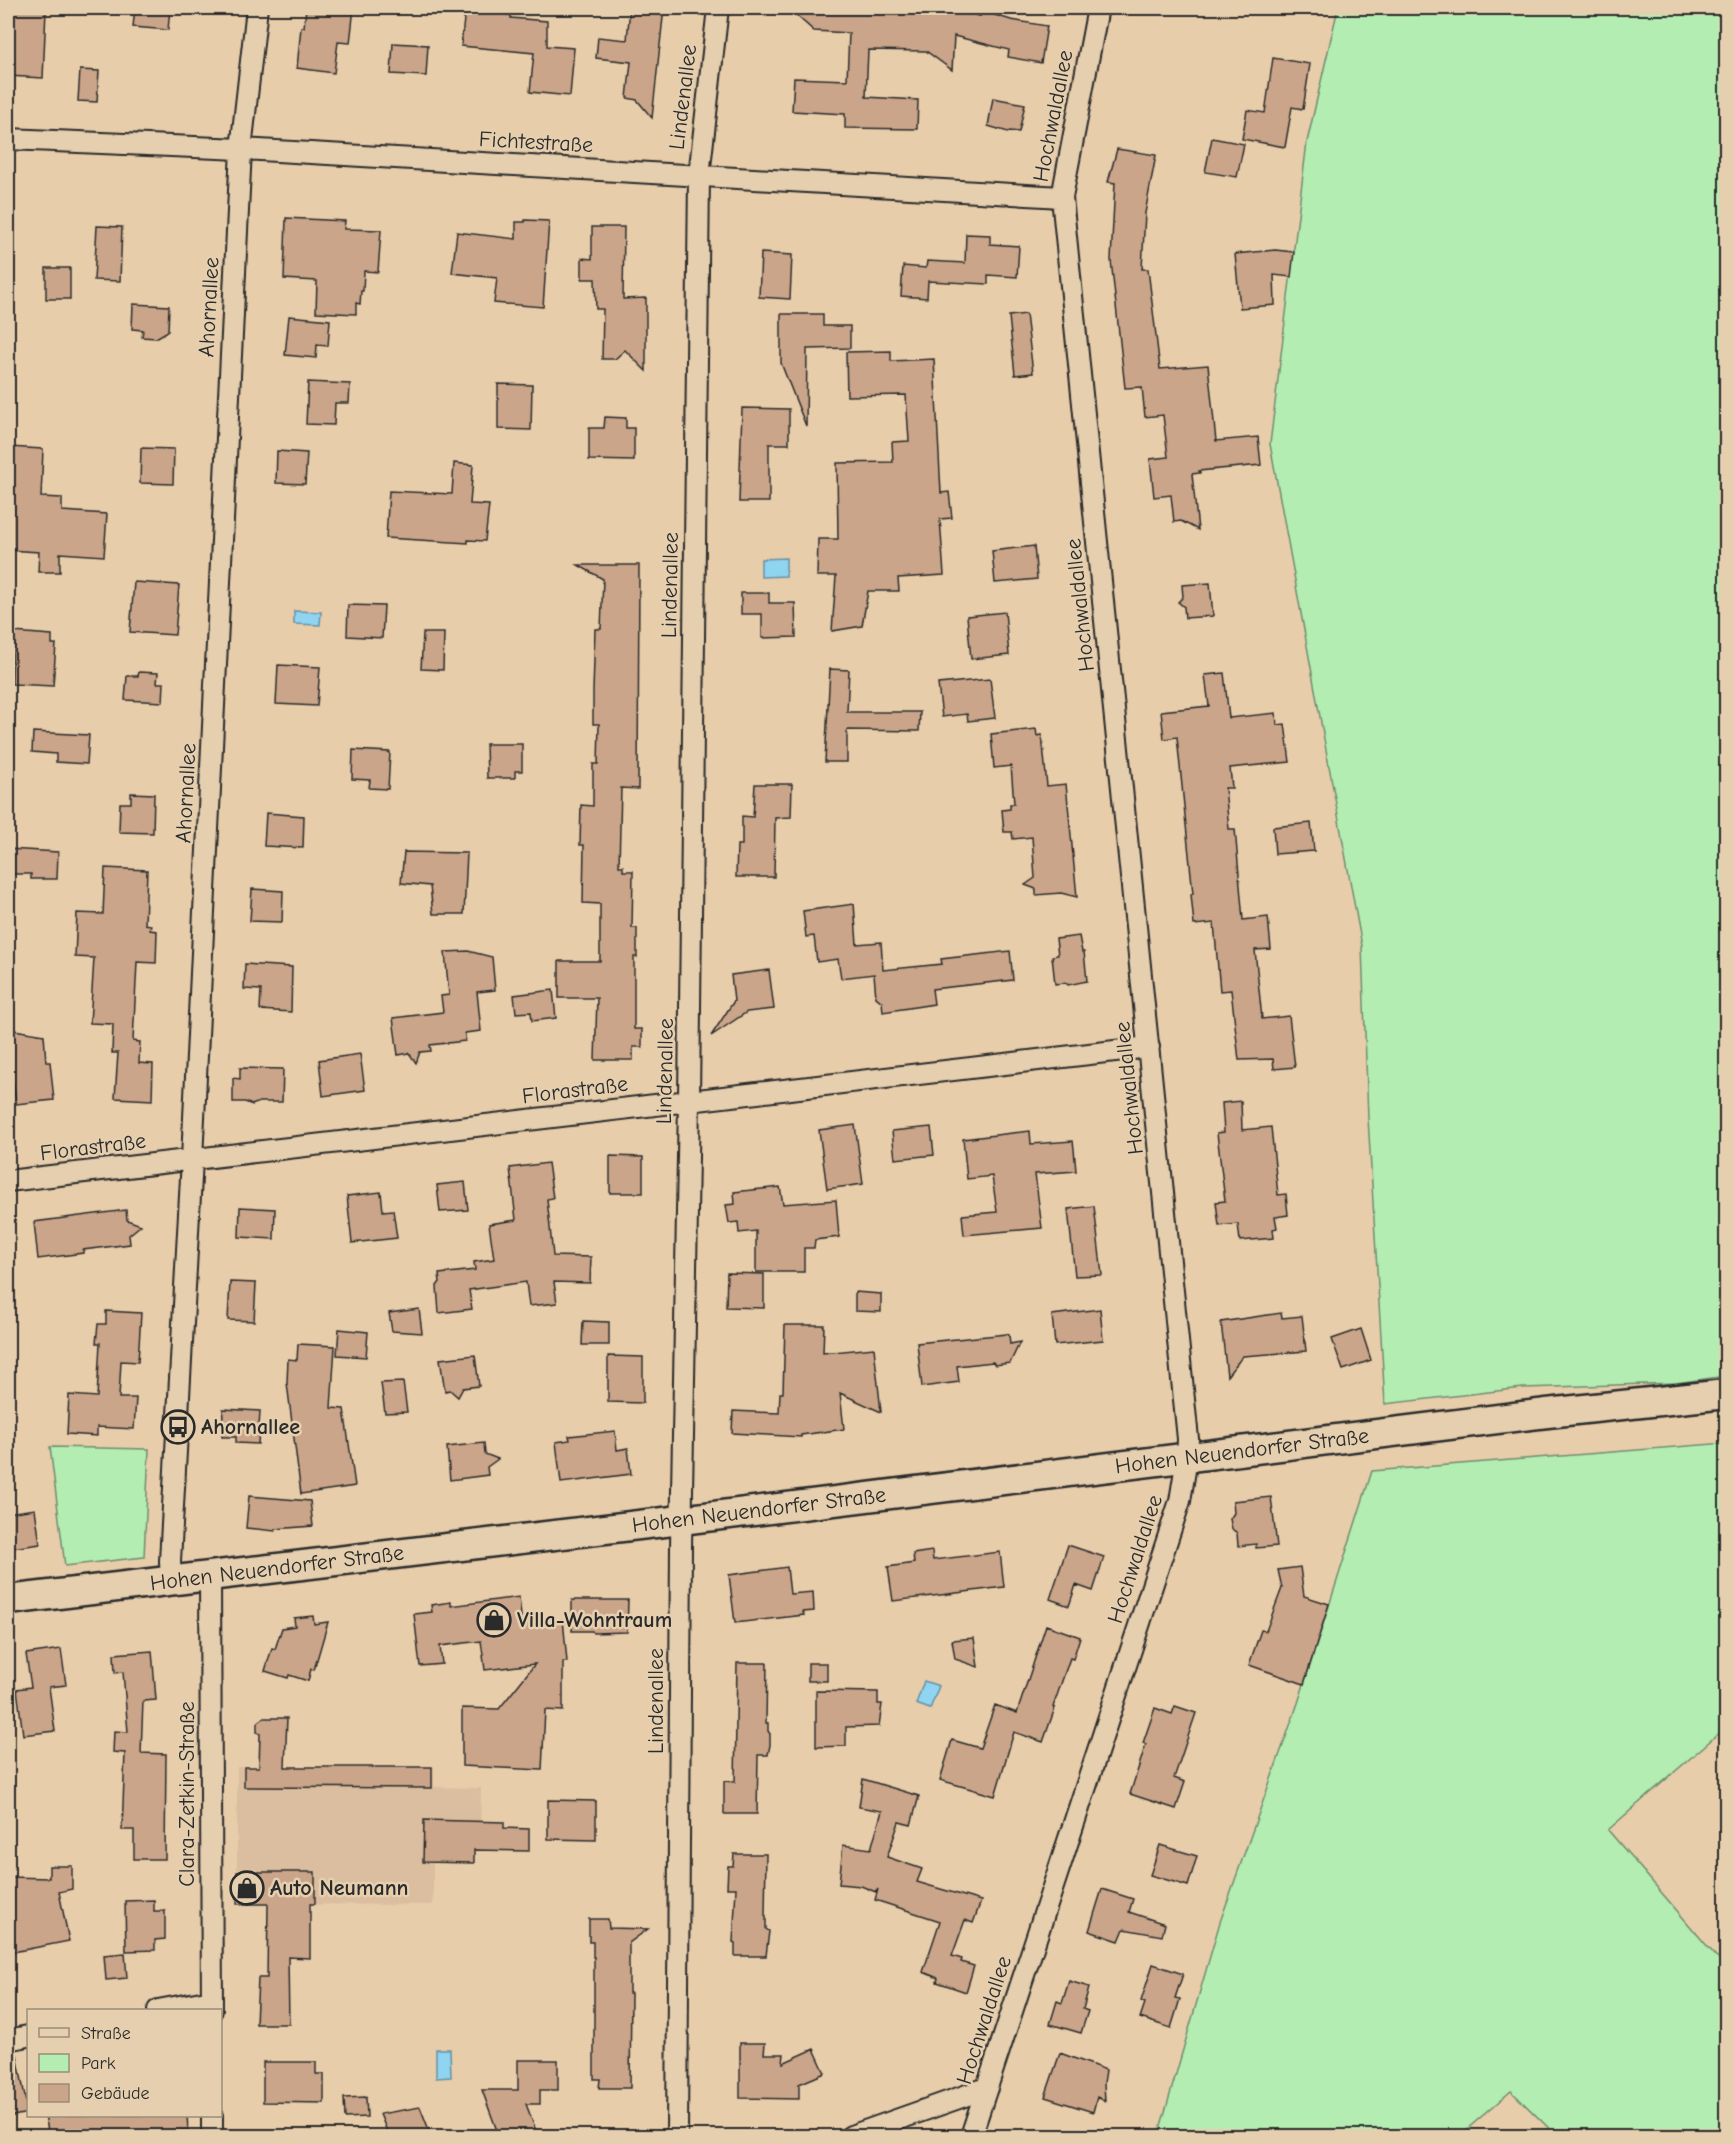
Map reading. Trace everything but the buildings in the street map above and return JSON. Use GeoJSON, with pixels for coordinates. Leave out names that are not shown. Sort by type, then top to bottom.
{"type":"FeatureCollection","features":[{"type":"Feature","properties":{"kind":"main road","name":"Hohen Neuendorfer Straße"},"geometry":{"type":"LineString","coordinates":[[8,1600],[681,1520],[1510,1417],[1726,1394]]}},
{"type":"Feature","properties":{"kind":"street","name":"Ahornallee"},"geometry":{"type":"LineString","coordinates":[[171,1581],[170,1560],[192,1159],[241,149],[257,8]]}},
{"type":"Feature","properties":{"kind":"street","name":"Lindenallee"},"geometry":{"type":"LineString","coordinates":[[676,2136],[681,1520],[689,1101],[699,176],[718,8]]}},
{"type":"Feature","properties":{"kind":"street","name":"Hochwaldallee"},"geometry":{"type":"LineString","coordinates":[[970,2136],[1180,1501],[1187,1458],[1187,1431],[1149,1047],[1062,197],[1098,8]]}},
{"type":"Feature","properties":{"kind":"street","name":"Fichtestraße"},"geometry":{"type":"LineString","coordinates":[[8,139],[241,149],[1062,197]]}},
{"type":"Feature","properties":{"kind":"street","name":"Florastraße"},"geometry":{"type":"LineString","coordinates":[[8,1182],[1149,1047]]}},
{"type":"Feature","properties":{"kind":"street","name":"Clara-Zetkin-Straße"},"geometry":{"type":"LineString","coordinates":[[210,1577],[212,2005]]}},
{"type":"Feature","properties":{"kind":"street"},"geometry":{"type":"LineString","coordinates":[[169,2009],[212,2005]]}},
{"type":"Feature","properties":{"kind":"street"},"geometry":{"type":"LineString","coordinates":[[8,2040],[27,2036]]}},
{"type":"Feature","properties":{"kind":"street"},"geometry":{"type":"LineString","coordinates":[[851,2136],[987,2088]]}},
{"type":"Feature","properties":{"kind":"street"},"geometry":{"type":"LineString","coordinates":[[212,2117],[212,2136]]}},
{"type":"Feature","properties":{"kind":"shaded area"},"geometry":{"type":"Polygon","coordinates":[[[237,1767],[434,1767],[434,1787],[481,1788],[480,1850],[433,1850],[433,1905],[237,1904],[237,1767]]]}},
{"type":"Feature","properties":{"kind":"green space"},"geometry":{"type":"Polygon","coordinates":[[[1338,8],[1726,8],[1726,1376],[1676,1383],[1523,1388],[1385,1404],[1368,1118],[1362,946],[1270,444],[1307,142],[1338,8]]]}},
{"type":"Feature","properties":{"kind":"green space"},"geometry":{"type":"Polygon","coordinates":[[[1726,1443],[1726,1727],[1608,1830],[1726,1968],[1726,2136],[1557,2136],[1511,2091],[1459,2136],[1158,2136],[1220,1922],[1298,1703],[1372,1471],[1726,1443]]]}},
{"type":"Feature","properties":{"kind":"green space"},"geometry":{"type":"Polygon","coordinates":[[[50,1447],[149,1449],[144,1557],[65,1566],[50,1447]]]}},
{"type":"Feature","properties":{"kind":"water"},"geometry":{"type":"Polygon","coordinates":[[[786,558],[786,576],[761,577],[761,559],[786,558]]]}},
{"type":"Feature","properties":{"kind":"water"},"geometry":{"type":"Polygon","coordinates":[[[294,611],[321,612],[320,625],[294,624],[294,611]]]}},
{"type":"Feature","properties":{"kind":"water"},"geometry":{"type":"Polygon","coordinates":[[[924,1681],[939,1686],[930,1709],[916,1704],[924,1681]]]}},
{"type":"Feature","properties":{"kind":"water"},"geometry":{"type":"Polygon","coordinates":[[[436,2049],[450,2049],[451,2077],[436,2078],[436,2049]]]}},
{"type":"Feature","properties":{"kind":"place","name":"Ahornallee"},"geometry":{"type":"Point","coordinates":[178,1427]}},
{"type":"Feature","properties":{"kind":"place","name":"Villa-Wohntraum"},"geometry":{"type":"Point","coordinates":[494,1620]}},
{"type":"Feature","properties":{"kind":"place","name":"Auto Neumann"},"geometry":{"type":"Point","coordinates":[247,1888]}}]}
